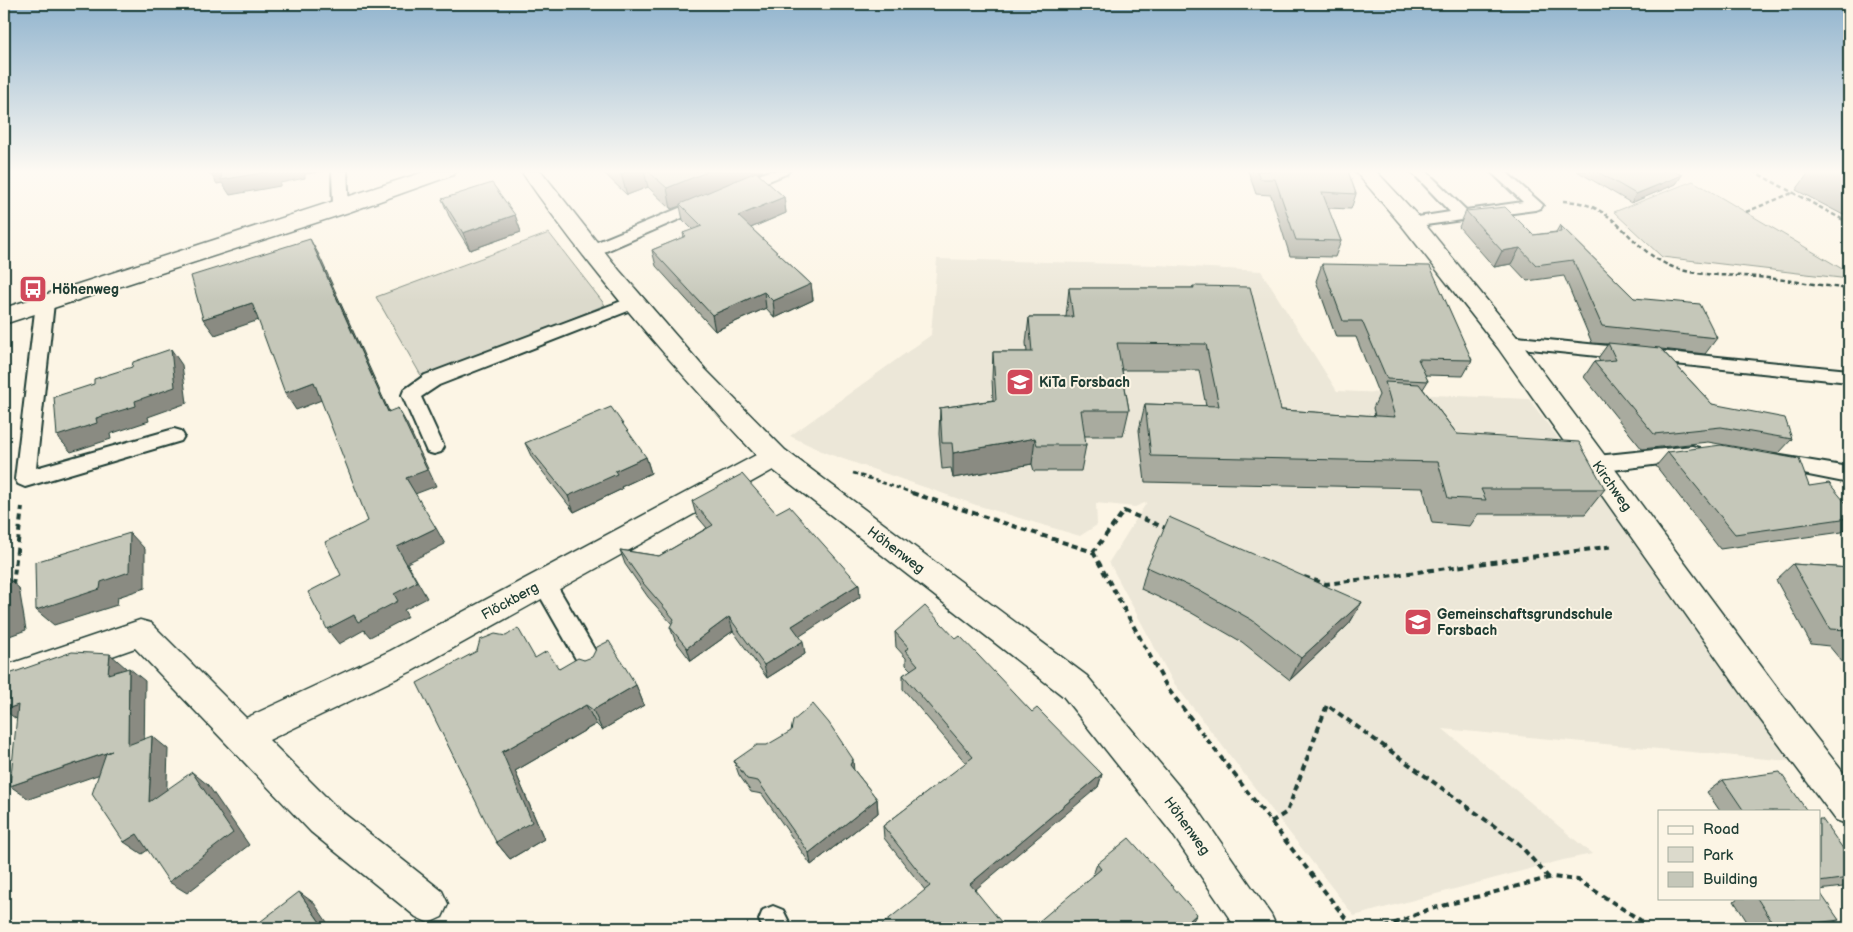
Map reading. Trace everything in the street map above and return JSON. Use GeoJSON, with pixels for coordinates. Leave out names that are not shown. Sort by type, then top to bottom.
{"type":"FeatureCollection","features":[{"type":"Feature","properties":{"kind":"street"},"geometry":{"type":"LineString","coordinates":[[4,316],[321,214]]}},
{"type":"Feature","properties":{"kind":"street","name":"Höhenweg"},"geometry":{"type":"LineString","coordinates":[[564,214],[592,251],[696,375],[775,457],[1075,686],[1184,820],[1258,928]]}},
{"type":"Feature","properties":{"kind":"street","name":"Kirchweg"},"geometry":{"type":"LineString","coordinates":[[1404,214],[1507,342],[1766,700],[1849,808]]}},
{"type":"Feature","properties":{"kind":"street","name":"Flöckberg"},"geometry":{"type":"LineString","coordinates":[[242,736],[401,661],[775,457]]}},
{"type":"Feature","properties":{"kind":"street"},"geometry":{"type":"LineString","coordinates":[[4,680],[140,633],[324,820],[429,904]]}},
{"type":"Feature","properties":{"kind":"lane"},"geometry":{"type":"LineString","coordinates":[[592,251],[677,214]]}},
{"type":"Feature","properties":{"kind":"lane"},"geometry":{"type":"LineString","coordinates":[[1411,222],[1466,214]]}},
{"type":"Feature","properties":{"kind":"lane"},"geometry":{"type":"LineString","coordinates":[[434,446],[411,395],[432,380],[635,302]]}},
{"type":"Feature","properties":{"kind":"lane"},"geometry":{"type":"LineString","coordinates":[[45,303],[25,479],[174,436]]}},
{"type":"Feature","properties":{"kind":"lane"},"geometry":{"type":"LineString","coordinates":[[1507,342],[1849,376]]}},
{"type":"Feature","properties":{"kind":"lane"},"geometry":{"type":"LineString","coordinates":[[1597,464],[1708,451]]}},
{"type":"Feature","properties":{"kind":"lane"},"geometry":{"type":"LineString","coordinates":[[1754,459],[1849,475]]}},
{"type":"Feature","properties":{"kind":"lane"},"geometry":{"type":"LineString","coordinates":[[544,583],[593,668]]}},
{"type":"Feature","properties":{"kind":"path"},"geometry":{"type":"LineString","coordinates":[[1608,214],[1647,253],[1677,270],[1760,277],[1849,289]]}},
{"type":"Feature","properties":{"kind":"path"},"geometry":{"type":"LineString","coordinates":[[1833,214],[1849,223]]}},
{"type":"Feature","properties":{"kind":"path"},"geometry":{"type":"LineString","coordinates":[[845,470],[1093,552],[1168,689],[1353,928]]}},
{"type":"Feature","properties":{"kind":"path"},"geometry":{"type":"LineString","coordinates":[[13,589],[25,479]]}},
{"type":"Feature","properties":{"kind":"path"},"geometry":{"type":"LineString","coordinates":[[1093,552],[1124,511],[1174,532]]}},
{"type":"Feature","properties":{"kind":"path"},"geometry":{"type":"LineString","coordinates":[[1299,575],[1326,584],[1651,541]]}},
{"type":"Feature","properties":{"kind":"path"},"geometry":{"type":"LineString","coordinates":[[1271,822],[1286,812],[1327,705],[1519,844],[1549,878]]}},
{"type":"Feature","properties":{"kind":"path"},"geometry":{"type":"LineString","coordinates":[[1384,928],[1428,910],[1549,878],[1578,880],[1640,920],[1646,928]]}},
{"type":"Feature","properties":{"kind":"shaded area","name":"Gemeinschaftsgrundschule Forsbach"},"geometry":{"type":"Polygon","coordinates":[[[937,259],[1158,265],[1261,271],[1337,391],[1529,399],[1799,762],[1443,729],[1592,854],[1563,860],[1354,916],[1173,682],[1109,562],[1147,502],[1135,507],[1096,503],[1097,525],[1080,536],[976,505],[826,453],[790,436],[931,335],[937,259]]]}},
{"type":"Feature","properties":{"kind":"green space"},"geometry":{"type":"Polygon","coordinates":[[[1617,214],[1750,214],[1849,273],[1849,279],[1662,257],[1617,214]]]}},
{"type":"Feature","properties":{"kind":"green space"},"geometry":{"type":"Polygon","coordinates":[[[549,233],[605,305],[423,379],[376,297],[549,233]]]}},
{"type":"Feature","properties":{"kind":"building"},"geometry":{"type":"Polygon","coordinates":[[[452,214],[515,215],[463,233],[452,214]]]}},
{"type":"Feature","properties":{"kind":"building"},"geometry":{"type":"Polygon","coordinates":[[[690,214],[742,214],[738,216],[811,284],[773,301],[764,292],[712,315],[652,250],[686,236],[683,233],[702,226],[690,214]]]}},
{"type":"Feature","properties":{"kind":"building"},"geometry":{"type":"Polygon","coordinates":[[[1287,214],[1331,214],[1341,241],[1296,240],[1287,214]]]}},
{"type":"Feature","properties":{"kind":"building"},"geometry":{"type":"Polygon","coordinates":[[[1469,214],[1512,214],[1533,235],[1561,232],[1560,225],[1634,298],[1700,304],[1717,338],[1602,326],[1573,260],[1536,265],[1520,248],[1502,251],[1469,214]]]}},
{"type":"Feature","properties":{"kind":"building"},"geometry":{"type":"Polygon","coordinates":[[[310,239],[388,412],[398,408],[427,470],[406,478],[436,528],[397,547],[417,582],[394,594],[398,601],[358,622],[354,615],[327,629],[308,592],[341,575],[325,542],[368,521],[314,382],[285,393],[252,303],[203,319],[191,276],[310,239]]]}},
{"type":"Feature","properties":{"kind":"building"},"geometry":{"type":"Polygon","coordinates":[[[1322,264],[1430,266],[1472,360],[1418,359],[1428,381],[1387,379],[1362,321],[1343,321],[1322,264]]]}},
{"type":"Feature","properties":{"kind":"building"},"geometry":{"type":"Polygon","coordinates":[[[1193,286],[1250,287],[1281,410],[1395,417],[1385,382],[1419,384],[1457,434],[1579,442],[1605,489],[1481,489],[1486,500],[1448,498],[1438,462],[1151,456],[1145,404],[1219,406],[1206,344],[1117,343],[1129,410],[1081,410],[1086,445],[1037,445],[1035,438],[953,453],[952,443],[942,443],[940,408],[996,400],[993,352],[1032,352],[1029,317],[1073,317],[1069,288],[1194,288],[1193,286]]]}},
{"type":"Feature","properties":{"kind":"building"},"geometry":{"type":"Polygon","coordinates":[[[1608,343],[1660,348],[1712,404],[1785,418],[1792,439],[1721,427],[1654,434],[1594,362],[1616,360],[1608,343]]]}},
{"type":"Feature","properties":{"kind":"building"},"geometry":{"type":"Polygon","coordinates":[[[171,349],[175,387],[135,401],[136,406],[96,418],[97,423],[57,436],[54,397],[94,384],[94,379],[132,367],[133,362],[171,349]]]}},
{"type":"Feature","properties":{"kind":"building"},"geometry":{"type":"Polygon","coordinates":[[[611,407],[646,457],[615,471],[617,474],[568,496],[525,443],[611,407]]]}},
{"type":"Feature","properties":{"kind":"building"},"geometry":{"type":"Polygon","coordinates":[[[1721,445],[1799,459],[1809,486],[1829,483],[1849,507],[1849,518],[1735,534],[1668,452],[1721,445]]]}},
{"type":"Feature","properties":{"kind":"building"},"geometry":{"type":"Polygon","coordinates":[[[742,474],[776,513],[789,506],[859,584],[792,626],[803,641],[764,665],[729,617],[687,648],[670,627],[674,619],[643,583],[620,550],[659,556],[713,525],[692,501],[742,474]]]}},
{"type":"Feature","properties":{"kind":"building"},"geometry":{"type":"Polygon","coordinates":[[[1169,517],[1362,602],[1301,658],[1252,620],[1198,590],[1147,567],[1169,517]]]}},
{"type":"Feature","properties":{"kind":"building"},"geometry":{"type":"Polygon","coordinates":[[[130,533],[129,572],[101,582],[100,589],[36,610],[35,562],[130,533]]]}},
{"type":"Feature","properties":{"kind":"building"},"geometry":{"type":"Polygon","coordinates":[[[1793,564],[1849,568],[1849,630],[1830,629],[1793,564]]]}},
{"type":"Feature","properties":{"kind":"building"},"geometry":{"type":"Polygon","coordinates":[[[4,592],[7,615],[4,616],[4,592]]]}},
{"type":"Feature","properties":{"kind":"building"},"geometry":{"type":"Polygon","coordinates":[[[925,606],[956,639],[960,636],[1032,712],[1037,708],[1102,774],[970,884],[1006,928],[880,928],[880,926],[930,886],[883,826],[973,757],[903,675],[918,665],[905,650],[909,648],[895,632],[925,606]]]}},
{"type":"Feature","properties":{"kind":"building"},"geometry":{"type":"Polygon","coordinates":[[[518,628],[535,658],[547,651],[559,669],[578,658],[584,660],[592,657],[597,647],[609,641],[636,685],[593,710],[586,705],[502,752],[532,822],[496,842],[417,683],[477,651],[480,640],[495,634],[506,636],[518,628]]]}},
{"type":"Feature","properties":{"kind":"building"},"geometry":{"type":"Polygon","coordinates":[[[72,652],[110,654],[108,674],[129,668],[128,745],[152,736],[149,802],[192,772],[233,833],[169,882],[137,834],[124,842],[92,794],[106,753],[10,786],[18,705],[4,710],[9,674],[72,652]]]}},
{"type":"Feature","properties":{"kind":"building"},"geometry":{"type":"Polygon","coordinates":[[[813,704],[829,723],[853,759],[850,765],[877,799],[809,853],[758,781],[747,779],[734,761],[757,745],[767,745],[791,731],[793,721],[813,704]]]}},
{"type":"Feature","properties":{"kind":"building"},"geometry":{"type":"Polygon","coordinates":[[[1780,772],[1806,810],[1743,810],[1723,780],[1780,772]]]}},
{"type":"Feature","properties":{"kind":"building"},"geometry":{"type":"Polygon","coordinates":[[[1820,819],[1822,819],[1849,857],[1849,878],[1820,882],[1820,819]]]}},
{"type":"Feature","properties":{"kind":"building"},"geometry":{"type":"Polygon","coordinates":[[[1129,838],[1197,914],[1181,928],[1031,928],[1101,869],[1097,864],[1129,838]]]}},
{"type":"Feature","properties":{"kind":"building"},"geometry":{"type":"Polygon","coordinates":[[[299,892],[324,928],[252,928],[299,892]]]}},
{"type":"Feature","properties":{"kind":"building"},"geometry":{"type":"Polygon","coordinates":[[[1820,892],[1839,920],[1776,928],[1758,900],[1820,900],[1820,892]]]}},
{"type":"Feature","properties":{"kind":"place","name":"Höhenweg"},"geometry":{"type":"Point","coordinates":[33,289]}},
{"type":"Feature","properties":{"kind":"place","name":"KiTa Forsbach"},"geometry":{"type":"Point","coordinates":[1020,382]}},
{"type":"Feature","properties":{"kind":"place","name":"Gemeinschaftsgrundschule Forsbach"},"geometry":{"type":"Point","coordinates":[1418,622]}}]}
